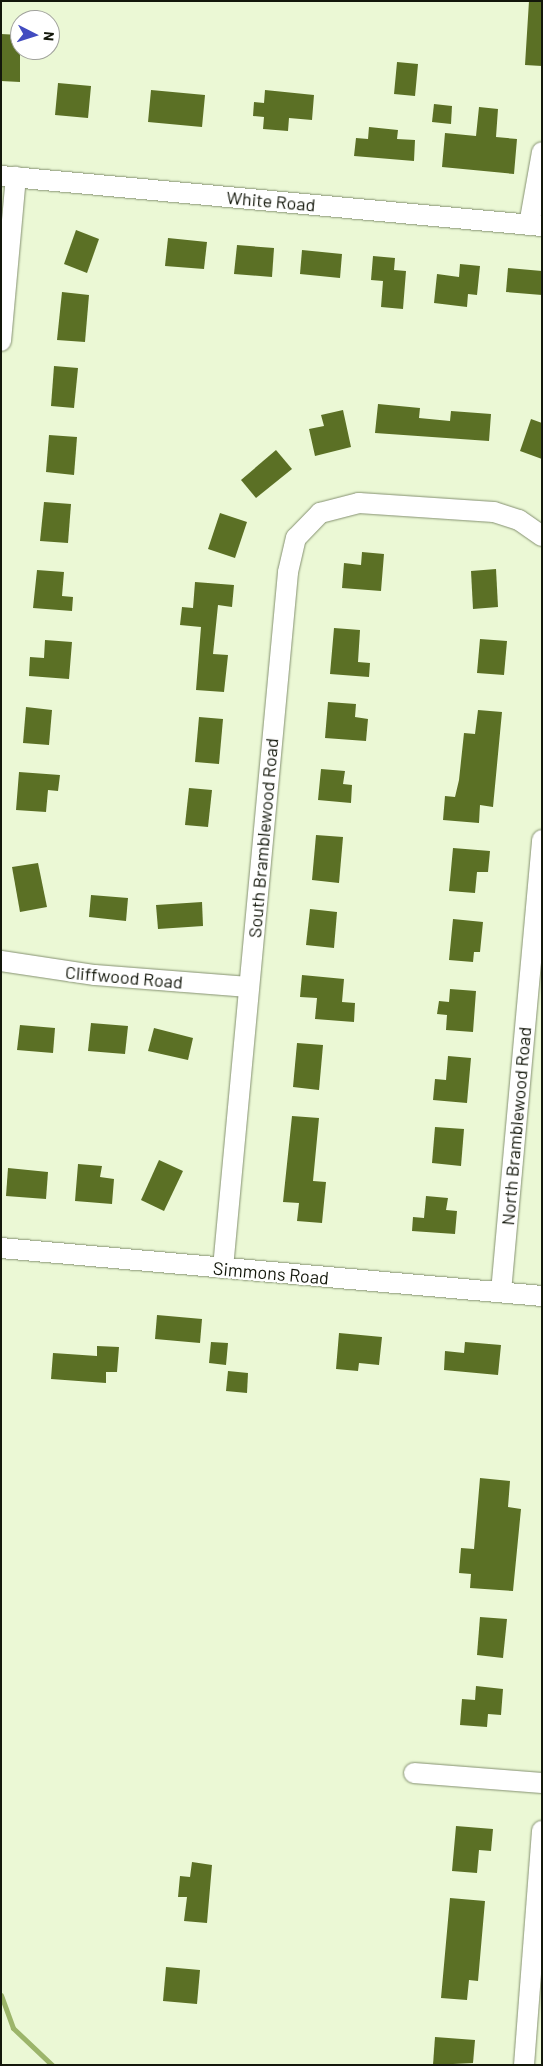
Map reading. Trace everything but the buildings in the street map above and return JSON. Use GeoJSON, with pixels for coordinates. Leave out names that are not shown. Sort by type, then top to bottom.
{"type":"FeatureCollection","features":[{"type":"Feature","properties":{"kind":"street"},"geometry":{"type":"LineString","coordinates":[[536,225],[542,152]]}},
{"type":"Feature","properties":{"kind":"street"},"geometry":{"type":"LineString","coordinates":[[1,341],[9,176]]}},
{"type":"Feature","properties":{"kind":"street","name":"White Road"},"geometry":{"type":"LineString","coordinates":[[9,176],[536,225]]}},
{"type":"Feature","properties":{"kind":"street","name":"South Bramblewood Road"},"geometry":{"type":"LineString","coordinates":[[223,1268],[288,572],[296,538],[310,522],[333,508],[359,503],[414,505],[494,512],[519,520],[542,536]]}},
{"type":"Feature","properties":{"kind":"street","name":"North Bramblewood Road"},"geometry":{"type":"LineString","coordinates":[[501,1292],[534,1015],[542,840]]}},
{"type":"Feature","properties":{"kind":"street","name":"Cliffwood Road"},"geometry":{"type":"LineString","coordinates":[[1,960],[95,976],[249,987]]}},
{"type":"Feature","properties":{"kind":"street","name":"Simmons Road"},"geometry":{"type":"LineString","coordinates":[[1,1248],[542,1296]]}},
{"type":"Feature","properties":{"kind":"street"},"geometry":{"type":"LineString","coordinates":[[414,1773],[542,1782]]}},
{"type":"Feature","properties":{"kind":"street"},"geometry":{"type":"LineString","coordinates":[[524,2065],[542,1831]]}},
{"type":"Feature","properties":{"kind":"waterway"},"geometry":{"type":"LineString","coordinates":[[1,1995],[13,2028],[52,2065]]}}]}
